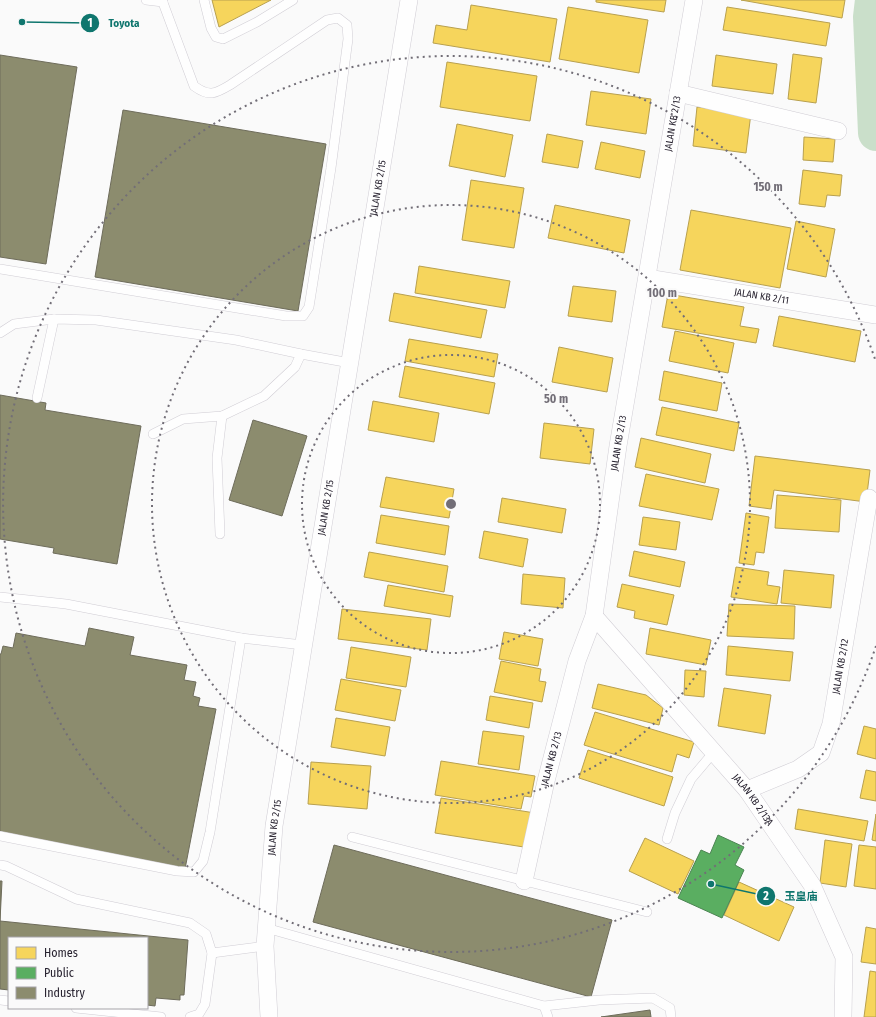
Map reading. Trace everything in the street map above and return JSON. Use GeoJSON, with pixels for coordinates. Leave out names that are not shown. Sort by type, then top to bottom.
{"type":"FeatureCollection","features":[{"type":"Feature","properties":{"kind":"street","name":"JALAN KB 2/15"},"geometry":{"type":"LineString","coordinates":[[269,1017],[265,946],[274,826],[409,0]]}},
{"type":"Feature","properties":{"kind":"street","name":"JALAN KB 2/13"},"geometry":{"type":"LineString","coordinates":[[524,881],[546,781],[577,661],[594,616],[618,446],[694,0]]}},
{"type":"Feature","properties":{"kind":"street"},"geometry":{"type":"LineString","coordinates":[[678,93],[838,131]]}},
{"type":"Feature","properties":{"kind":"street","name":"JALAN KB 2/11"},"geometry":{"type":"LineString","coordinates":[[647,278],[876,315]]}},
{"type":"Feature","properties":{"kind":"street","name":"JALAN KB 2/12"},"geometry":{"type":"LineString","coordinates":[[747,790],[798,769],[821,753],[831,724],[869,498]]}},
{"type":"Feature","properties":{"kind":"street","name":"JALAN KB 2/13A"},"geometry":{"type":"LineString","coordinates":[[594,616],[747,790],[812,885],[844,957],[843,1017]]}},
{"type":"Feature","properties":{"kind":"lane"},"geometry":{"type":"LineString","coordinates":[[0,269],[286,316],[303,316],[309,307],[331,168],[348,39],[347,25],[338,18],[327,20],[230,85],[215,93],[203,93],[194,86],[162,1],[146,0]]}},
{"type":"Feature","properties":{"kind":"lane"},"geometry":{"type":"LineString","coordinates":[[204,0],[211,28],[216,37],[222,39],[251,25],[293,0]]}},
{"type":"Feature","properties":{"kind":"lane"},"geometry":{"type":"LineString","coordinates":[[0,333],[14,324],[54,319],[96,320],[236,340],[350,363]]}},
{"type":"Feature","properties":{"kind":"lane"},"geometry":{"type":"LineString","coordinates":[[37,398],[54,319]]}},
{"type":"Feature","properties":{"kind":"lane"},"geometry":{"type":"LineString","coordinates":[[153,434],[183,420],[222,416],[264,396],[295,367],[301,354]]}},
{"type":"Feature","properties":{"kind":"lane"},"geometry":{"type":"LineString","coordinates":[[220,534],[217,458],[222,416]]}},
{"type":"Feature","properties":{"kind":"lane"},"geometry":{"type":"LineString","coordinates":[[0,597],[66,604],[241,638],[303,645]]}},
{"type":"Feature","properties":{"kind":"lane"},"geometry":{"type":"LineString","coordinates":[[0,836],[177,871],[194,872],[203,861],[210,832],[241,638]]}},
{"type":"Feature","properties":{"kind":"lane"},"geometry":{"type":"LineString","coordinates":[[667,839],[675,813],[691,779],[713,753]]}},
{"type":"Feature","properties":{"kind":"lane"},"geometry":{"type":"LineString","coordinates":[[352,837],[647,912]]}},
{"type":"Feature","properties":{"kind":"lane"},"geometry":{"type":"LineString","coordinates":[[0,865],[6,866],[76,899],[190,923],[206,934],[212,952],[205,1004],[199,1014],[190,1017]]}},
{"type":"Feature","properties":{"kind":"lane"},"geometry":{"type":"LineString","coordinates":[[266,928],[544,1006],[599,1000],[653,998],[670,1008],[671,1017]]}},
{"type":"Feature","properties":{"kind":"lane"},"geometry":{"type":"LineString","coordinates":[[212,952],[265,946]]}},
{"type":"Feature","properties":{"kind":"lane"},"geometry":{"type":"LineString","coordinates":[[544,1006],[548,1017]]}},
{"type":"Feature","properties":{"kind":"lane"},"geometry":{"type":"LineString","coordinates":[[85,1009],[161,1017]]}},
{"type":"Feature","properties":{"kind":"building: Homes"},"geometry":{"type":"Polygon","coordinates":[[[212,0],[271,0],[219,27],[212,0]]]}},
{"type":"Feature","properties":{"kind":"building: Homes"},"geometry":{"type":"Polygon","coordinates":[[[596,0],[666,0],[664,12],[596,2],[596,0]]]}},
{"type":"Feature","properties":{"kind":"building: Homes"},"geometry":{"type":"Polygon","coordinates":[[[741,0],[845,0],[842,18],[741,0]]]}},
{"type":"Feature","properties":{"kind":"building: Homes"},"geometry":{"type":"Polygon","coordinates":[[[471,5],[557,19],[550,62],[433,43],[436,25],[467,30],[471,5]]]}},
{"type":"Feature","properties":{"kind":"building: Homes"},"geometry":{"type":"Polygon","coordinates":[[[568,7],[648,20],[639,73],[559,59],[568,7]]]}},
{"type":"Feature","properties":{"kind":"building: Homes"},"geometry":{"type":"Polygon","coordinates":[[[727,7],[830,23],[826,46],[723,30],[727,7]]]}},
{"type":"Feature","properties":{"kind":"building: Homes"},"geometry":{"type":"Polygon","coordinates":[[[793,54],[822,58],[816,103],[788,99],[793,54]]]}},
{"type":"Feature","properties":{"kind":"building: Homes"},"geometry":{"type":"Polygon","coordinates":[[[716,55],[777,64],[773,94],[712,86],[716,55]]]}},
{"type":"Feature","properties":{"kind":"building: Homes"},"geometry":{"type":"Polygon","coordinates":[[[447,62],[537,76],[530,121],[440,107],[447,62]]]}},
{"type":"Feature","properties":{"kind":"building: Homes"},"geometry":{"type":"Polygon","coordinates":[[[591,91],[651,99],[646,134],[586,125],[591,91]]]}},
{"type":"Feature","properties":{"kind":"building: Homes"},"geometry":{"type":"Polygon","coordinates":[[[697,107],[751,113],[746,153],[693,146],[697,107]]]}},
{"type":"Feature","properties":{"kind":"building: Homes"},"geometry":{"type":"Polygon","coordinates":[[[457,124],[513,135],[505,177],[449,166],[457,124]]]}},
{"type":"Feature","properties":{"kind":"building: Homes"},"geometry":{"type":"Polygon","coordinates":[[[547,134],[583,141],[578,168],[542,162],[547,134]]]}},
{"type":"Feature","properties":{"kind":"building: Homes"},"geometry":{"type":"Polygon","coordinates":[[[804,137],[835,139],[833,162],[803,160],[804,137]]]}},
{"type":"Feature","properties":{"kind":"building: Homes"},"geometry":{"type":"Polygon","coordinates":[[[601,142],[645,151],[640,178],[595,169],[601,142]]]}},
{"type":"Feature","properties":{"kind":"building: Homes"},"geometry":{"type":"Polygon","coordinates":[[[803,170],[842,175],[840,196],[827,195],[825,207],[799,204],[803,170]]]}},
{"type":"Feature","properties":{"kind":"building: Homes"},"geometry":{"type":"Polygon","coordinates":[[[471,180],[524,188],[514,248],[462,240],[471,180]]]}},
{"type":"Feature","properties":{"kind":"building: Homes"},"geometry":{"type":"Polygon","coordinates":[[[555,205],[630,220],[624,253],[548,238],[555,205]]]}},
{"type":"Feature","properties":{"kind":"building: Homes"},"geometry":{"type":"Polygon","coordinates":[[[691,210],[791,228],[780,288],[680,270],[691,210]]]}},
{"type":"Feature","properties":{"kind":"building: Homes"},"geometry":{"type":"Polygon","coordinates":[[[796,221],[835,229],[826,277],[787,269],[796,221]]]}},
{"type":"Feature","properties":{"kind":"building: Homes"},"geometry":{"type":"Polygon","coordinates":[[[419,266],[510,281],[505,308],[415,293],[419,266]]]}},
{"type":"Feature","properties":{"kind":"building: Homes"},"geometry":{"type":"Polygon","coordinates":[[[573,286],[616,291],[612,322],[568,316],[573,286]]]}},
{"type":"Feature","properties":{"kind":"building: Homes"},"geometry":{"type":"Polygon","coordinates":[[[394,293],[487,310],[481,338],[389,321],[394,293]]]}},
{"type":"Feature","properties":{"kind":"building: Homes"},"geometry":{"type":"Polygon","coordinates":[[[668,294],[744,307],[740,326],[759,329],[756,343],[662,327],[668,294]]]}},
{"type":"Feature","properties":{"kind":"building: Homes"},"geometry":{"type":"Polygon","coordinates":[[[779,316],[861,331],[855,362],[773,346],[779,316]]]}},
{"type":"Feature","properties":{"kind":"building: Homes"},"geometry":{"type":"Polygon","coordinates":[[[675,331],[734,343],[728,373],[669,361],[675,331]]]}},
{"type":"Feature","properties":{"kind":"building: Homes"},"geometry":{"type":"Polygon","coordinates":[[[409,339],[498,354],[494,377],[405,361],[409,339]]]}},
{"type":"Feature","properties":{"kind":"building: Homes"},"geometry":{"type":"Polygon","coordinates":[[[559,347],[613,358],[607,392],[552,382],[559,347]]]}},
{"type":"Feature","properties":{"kind":"building: Homes"},"geometry":{"type":"Polygon","coordinates":[[[405,366],[495,383],[489,414],[399,397],[405,366]]]}},
{"type":"Feature","properties":{"kind":"building: Homes"},"geometry":{"type":"Polygon","coordinates":[[[664,371],[722,383],[717,411],[659,400],[664,371]]]}},
{"type":"Feature","properties":{"kind":"building: Homes"},"geometry":{"type":"Polygon","coordinates":[[[373,401],[439,413],[434,442],[368,430],[373,401]]]}},
{"type":"Feature","properties":{"kind":"building: Homes"},"geometry":{"type":"Polygon","coordinates":[[[662,407],[739,423],[734,451],[656,435],[662,407]]]}},
{"type":"Feature","properties":{"kind":"building: Homes"},"geometry":{"type":"Polygon","coordinates":[[[544,423],[594,429],[590,464],[540,458],[544,423]]]}},
{"type":"Feature","properties":{"kind":"building: Homes"},"geometry":{"type":"Polygon","coordinates":[[[641,438],[711,454],[705,483],[635,467],[641,438]]]}},
{"type":"Feature","properties":{"kind":"building: Homes"},"geometry":{"type":"Polygon","coordinates":[[[755,456],[870,470],[866,502],[774,490],[771,509],[749,506],[755,456]]]}},
{"type":"Feature","properties":{"kind":"building: Homes"},"geometry":{"type":"Polygon","coordinates":[[[646,474],[719,489],[712,520],[639,506],[646,474]]]}},
{"type":"Feature","properties":{"kind":"building: Homes"},"geometry":{"type":"Polygon","coordinates":[[[386,477],[454,489],[449,518],[380,507],[386,477]]]}},
{"type":"Feature","properties":{"kind":"building: Homes"},"geometry":{"type":"Polygon","coordinates":[[[777,495],[841,500],[839,532],[775,528],[777,495]]]}},
{"type":"Feature","properties":{"kind":"building: Homes"},"geometry":{"type":"Polygon","coordinates":[[[502,498],[566,509],[562,533],[498,522],[502,498]]]}},
{"type":"Feature","properties":{"kind":"building: Homes"},"geometry":{"type":"Polygon","coordinates":[[[746,513],[769,517],[764,553],[756,552],[754,565],[739,563],[746,513]]]}},
{"type":"Feature","properties":{"kind":"building: Homes"},"geometry":{"type":"Polygon","coordinates":[[[381,515],[449,526],[445,555],[376,543],[381,515]]]}},
{"type":"Feature","properties":{"kind":"building: Homes"},"geometry":{"type":"Polygon","coordinates":[[[643,517],[680,522],[676,550],[639,545],[643,517]]]}},
{"type":"Feature","properties":{"kind":"building: Homes"},"geometry":{"type":"Polygon","coordinates":[[[484,531],[528,539],[523,567],[479,558],[484,531]]]}},
{"type":"Feature","properties":{"kind":"building: Homes"},"geometry":{"type":"Polygon","coordinates":[[[634,551],[685,562],[680,587],[629,576],[634,551]]]}},
{"type":"Feature","properties":{"kind":"building: Homes"},"geometry":{"type":"Polygon","coordinates":[[[369,552],[448,566],[444,592],[364,577],[369,552]]]}},
{"type":"Feature","properties":{"kind":"building: Homes"},"geometry":{"type":"Polygon","coordinates":[[[736,567],[769,572],[767,585],[780,587],[777,604],[731,597],[736,567]]]}},
{"type":"Feature","properties":{"kind":"building: Homes"},"geometry":{"type":"Polygon","coordinates":[[[784,570],[834,575],[831,608],[781,603],[784,570]]]}},
{"type":"Feature","properties":{"kind":"building: Homes"},"geometry":{"type":"Polygon","coordinates":[[[523,574],[565,578],[563,608],[521,604],[523,574]]]}},
{"type":"Feature","properties":{"kind":"building: Homes"},"geometry":{"type":"Polygon","coordinates":[[[622,584],[674,595],[667,625],[634,618],[635,611],[617,607],[622,584]]]}},
{"type":"Feature","properties":{"kind":"building: Homes"},"geometry":{"type":"Polygon","coordinates":[[[388,585],[453,596],[450,617],[384,606],[388,585]]]}},
{"type":"Feature","properties":{"kind":"building: Homes"},"geometry":{"type":"Polygon","coordinates":[[[729,604],[795,606],[794,639],[727,636],[729,604]]]}},
{"type":"Feature","properties":{"kind":"building: Homes"},"geometry":{"type":"Polygon","coordinates":[[[342,609],[431,619],[427,650],[338,639],[342,609]]]}},
{"type":"Feature","properties":{"kind":"building: Homes"},"geometry":{"type":"Polygon","coordinates":[[[650,628],[711,640],[706,665],[646,654],[650,628]]]}},
{"type":"Feature","properties":{"kind":"building: Homes"},"geometry":{"type":"Polygon","coordinates":[[[504,632],[543,639],[538,666],[499,659],[504,632]]]}},
{"type":"Feature","properties":{"kind":"building: Homes"},"geometry":{"type":"Polygon","coordinates":[[[728,646],[793,652],[790,681],[726,675],[728,646]]]}},
{"type":"Feature","properties":{"kind":"building: Homes"},"geometry":{"type":"Polygon","coordinates":[[[351,647],[411,657],[406,687],[346,678],[351,647]]]}},
{"type":"Feature","properties":{"kind":"building: Homes"},"geometry":{"type":"Polygon","coordinates":[[[501,661],[541,669],[539,681],[546,682],[542,702],[494,692],[501,661]]]}},
{"type":"Feature","properties":{"kind":"building: Homes"},"geometry":{"type":"Polygon","coordinates":[[[685,670],[706,671],[704,697],[684,695],[685,670]]]}},
{"type":"Feature","properties":{"kind":"building: Homes"},"geometry":{"type":"Polygon","coordinates":[[[341,679],[401,690],[395,721],[335,710],[341,679]]]}},
{"type":"Feature","properties":{"kind":"building: Homes"},"geometry":{"type":"Polygon","coordinates":[[[598,684],[646,695],[663,708],[659,725],[592,708],[598,684]]]}},
{"type":"Feature","properties":{"kind":"building: Homes"},"geometry":{"type":"Polygon","coordinates":[[[724,688],[771,695],[765,734],[718,726],[724,688]]]}},
{"type":"Feature","properties":{"kind":"building: Homes"},"geometry":{"type":"Polygon","coordinates":[[[490,696],[533,703],[529,728],[486,720],[490,696]]]}},
{"type":"Feature","properties":{"kind":"building: Homes"},"geometry":{"type":"Polygon","coordinates":[[[595,712],[694,742],[689,758],[677,754],[672,772],[584,745],[595,712]]]}},
{"type":"Feature","properties":{"kind":"building: Homes"},"geometry":{"type":"Polygon","coordinates":[[[336,718],[390,727],[385,756],[331,747],[336,718]]]}},
{"type":"Feature","properties":{"kind":"building: Homes"},"geometry":{"type":"Polygon","coordinates":[[[864,726],[876,729],[876,759],[857,754],[864,726]]]}},
{"type":"Feature","properties":{"kind":"building: Homes"},"geometry":{"type":"Polygon","coordinates":[[[483,731],[524,736],[519,770],[478,764],[483,731]]]}},
{"type":"Feature","properties":{"kind":"building: Homes"},"geometry":{"type":"Polygon","coordinates":[[[588,750],[673,777],[664,806],[579,778],[588,750]]]}},
{"type":"Feature","properties":{"kind":"building: Homes"},"geometry":{"type":"Polygon","coordinates":[[[441,761],[535,776],[531,797],[524,796],[521,809],[435,795],[441,761]]]}},
{"type":"Feature","properties":{"kind":"building: Homes"},"geometry":{"type":"Polygon","coordinates":[[[311,762],[371,766],[367,809],[308,804],[311,762]]]}},
{"type":"Feature","properties":{"kind":"building: Homes"},"geometry":{"type":"Polygon","coordinates":[[[866,770],[876,772],[876,801],[860,798],[866,770]]]}},
{"type":"Feature","properties":{"kind":"building: Homes"},"geometry":{"type":"Polygon","coordinates":[[[441,798],[535,813],[530,848],[435,833],[441,798]]]}},
{"type":"Feature","properties":{"kind":"building: Homes"},"geometry":{"type":"Polygon","coordinates":[[[798,809],[868,821],[864,841],[795,829],[798,809]]]}},
{"type":"Feature","properties":{"kind":"building: Homes"},"geometry":{"type":"Polygon","coordinates":[[[876,814],[876,841],[872,840],[876,814]]]}},
{"type":"Feature","properties":{"kind":"building: Homes"},"geometry":{"type":"Polygon","coordinates":[[[645,838],[694,861],[678,894],[629,871],[645,838]]]}},
{"type":"Feature","properties":{"kind":"building: Homes"},"geometry":{"type":"Polygon","coordinates":[[[825,840],[852,844],[846,887],[820,883],[825,840]]]}},
{"type":"Feature","properties":{"kind":"building: Homes"},"geometry":{"type":"Polygon","coordinates":[[[859,845],[876,847],[876,889],[854,886],[859,845]]]}},
{"type":"Feature","properties":{"kind":"building: Homes"},"geometry":{"type":"Polygon","coordinates":[[[739,882],[794,907],[779,941],[724,915],[739,882]]]}},
{"type":"Feature","properties":{"kind":"building: Homes"},"geometry":{"type":"Polygon","coordinates":[[[866,927],[876,929],[876,964],[861,962],[866,927]]]}},
{"type":"Feature","properties":{"kind":"building: Homes"},"geometry":{"type":"Polygon","coordinates":[[[870,971],[876,972],[876,1017],[864,1017],[870,971]]]}},
{"type":"Feature","properties":{"kind":"building: Public"},"geometry":{"type":"Polygon","coordinates":[[[718,835],[744,847],[735,865],[744,870],[722,918],[678,898],[701,850],[710,854],[718,835]]]}},
{"type":"Feature","properties":{"kind":"building: Industry"},"geometry":{"type":"Polygon","coordinates":[[[0,55],[77,67],[46,264],[0,257],[0,55]]]}},
{"type":"Feature","properties":{"kind":"building: Industry"},"geometry":{"type":"Polygon","coordinates":[[[123,110],[326,144],[298,311],[95,277],[123,110]]]}},
{"type":"Feature","properties":{"kind":"building: Industry"},"geometry":{"type":"Polygon","coordinates":[[[0,395],[46,403],[45,410],[141,426],[117,564],[53,553],[54,548],[0,539],[0,395]]]}},
{"type":"Feature","properties":{"kind":"building: Industry"},"geometry":{"type":"Polygon","coordinates":[[[253,420],[307,436],[282,516],[229,500],[253,420]]]}},
{"type":"Feature","properties":{"kind":"building: Industry"},"geometry":{"type":"Polygon","coordinates":[[[89,628],[134,637],[130,655],[187,665],[184,680],[196,682],[193,696],[200,698],[198,706],[216,709],[185,869],[0,833],[0,654],[3,646],[13,648],[16,633],[85,646],[89,628]]]}},
{"type":"Feature","properties":{"kind":"building: Industry"},"geometry":{"type":"Polygon","coordinates":[[[334,845],[612,920],[591,997],[313,922],[334,845]]]}},
{"type":"Feature","properties":{"kind":"building: Industry"},"geometry":{"type":"Polygon","coordinates":[[[0,881],[2,881],[0,921],[0,881]]]}},
{"type":"Feature","properties":{"kind":"building: Industry"},"geometry":{"type":"Polygon","coordinates":[[[0,921],[188,940],[184,995],[180,995],[180,1000],[156,998],[155,1006],[148,1005],[148,937],[8,937],[8,990],[0,989],[0,921]]]}},
{"type":"Feature","properties":{"kind":"building: Industry"},"geometry":{"type":"Polygon","coordinates":[[[650,1010],[651,1017],[601,1017],[650,1010]]]}},
{"type":"Feature","properties":{"kind":"waterway"},"geometry":{"type":"LineString","coordinates":[[873,0],[871,17],[876,133]]}},
{"type":"Feature","properties":{"kind":"place","name":"Toyota"},"geometry":{"type":"Point","coordinates":[22,22]}},
{"type":"Feature","properties":{"kind":"place","name":"玉皇庙"},"geometry":{"type":"Point","coordinates":[711,884]}}]}
